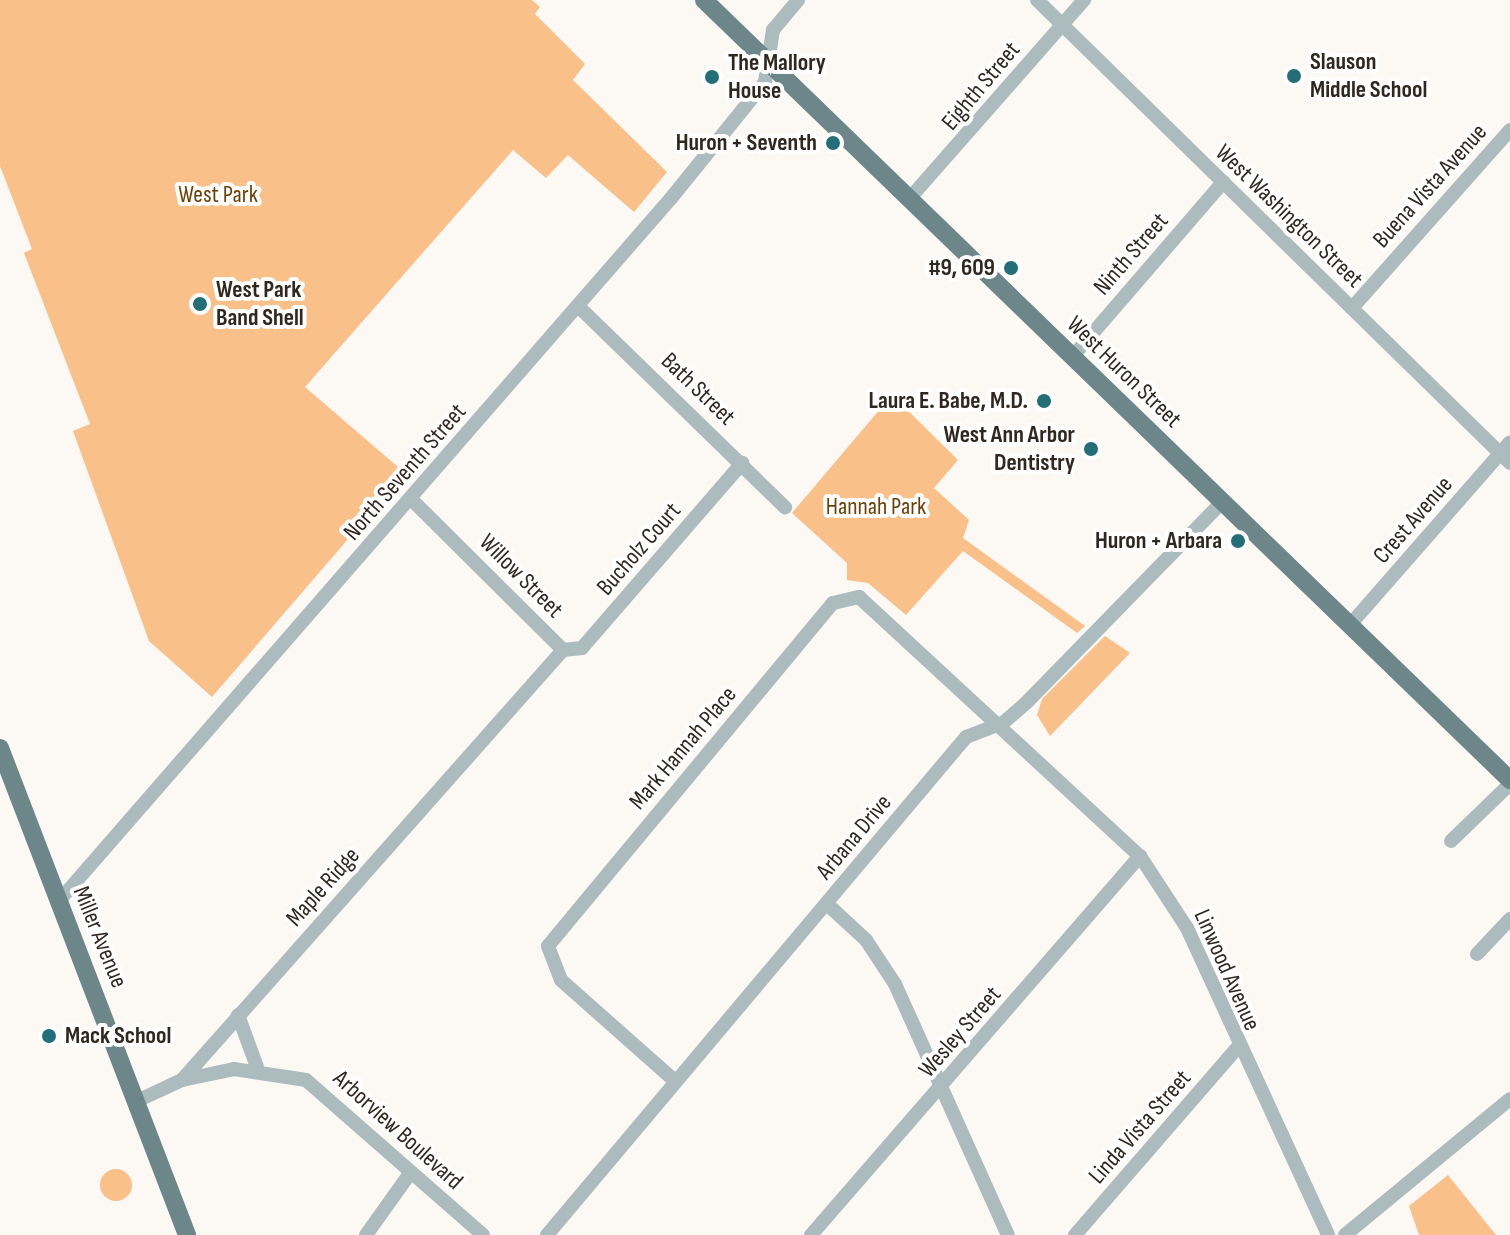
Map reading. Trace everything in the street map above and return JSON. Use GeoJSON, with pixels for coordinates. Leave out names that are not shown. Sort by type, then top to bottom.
{"type":"FeatureCollection","features":[{"type":"Feature","properties":{"kind":"main road","name":"West Huron Street"},"geometry":{"type":"LineString","coordinates":[[704,0],[1510,782]]}},
{"type":"Feature","properties":{"kind":"main road","name":"Miller Avenue"},"geometry":{"type":"LineString","coordinates":[[0,748],[139,1100],[187,1235]]}},
{"type":"Feature","properties":{"kind":"street","name":"North Seventh Street"},"geometry":{"type":"LineString","coordinates":[[59,901],[578,306],[765,82],[773,30],[798,0]]}},
{"type":"Feature","properties":{"kind":"street","name":"West Washington Street"},"geometry":{"type":"LineString","coordinates":[[1037,0],[1352,308],[1507,453]]}},
{"type":"Feature","properties":{"kind":"street","name":"Eighth Street"},"geometry":{"type":"LineString","coordinates":[[910,198],[1084,0]]}},
{"type":"Feature","properties":{"kind":"street","name":"Buena Vista Avenue"},"geometry":{"type":"LineString","coordinates":[[1352,308],[1510,130]]}},
{"type":"Feature","properties":{"kind":"street","name":"Ninth Street"},"geometry":{"type":"LineString","coordinates":[[1073,356],[1223,182]]}},
{"type":"Feature","properties":{"kind":"street","name":"Bath Street"},"geometry":{"type":"LineString","coordinates":[[578,306],[785,507]]}},
{"type":"Feature","properties":{"kind":"street","name":"Crest Avenue"},"geometry":{"type":"LineString","coordinates":[[1349,626],[1507,453]]}},
{"type":"Feature","properties":{"kind":"street","name":"Bucholz Court"},"geometry":{"type":"LineString","coordinates":[[563,650],[582,648],[742,463]]}},
{"type":"Feature","properties":{"kind":"street","name":"Willow Street"},"geometry":{"type":"LineString","coordinates":[[411,499],[563,650],[496,722]]}},
{"type":"Feature","properties":{"kind":"street","name":"Arbana Drive"},"geometry":{"type":"LineString","coordinates":[[547,1235],[966,737],[1003,723],[1223,501]]}},
{"type":"Feature","properties":{"kind":"street","name":"Mark Hannah Place"},"geometry":{"type":"LineString","coordinates":[[675,1081],[561,980],[548,946],[833,603],[851,595],[872,603],[1003,723]]}},
{"type":"Feature","properties":{"kind":"street","name":"Maple Ridge"},"geometry":{"type":"LineString","coordinates":[[182,1080],[496,722]]}},
{"type":"Feature","properties":{"kind":"street","name":"Linwood Avenue"},"geometry":{"type":"LineString","coordinates":[[1003,723],[1140,856],[1187,928],[1237,1048],[1328,1235]]}},
{"type":"Feature","properties":{"kind":"street"},"geometry":{"type":"LineString","coordinates":[[1451,841],[1510,782]]}},
{"type":"Feature","properties":{"kind":"street","name":"Wesley Street"},"geometry":{"type":"LineString","coordinates":[[811,1235],[1140,856]]}},
{"type":"Feature","properties":{"kind":"street"},"geometry":{"type":"LineString","coordinates":[[827,904],[866,940],[944,1084],[1008,1235]]}},
{"type":"Feature","properties":{"kind":"street"},"geometry":{"type":"LineString","coordinates":[[1477,954],[1510,919]]}},
{"type":"Feature","properties":{"kind":"street"},"geometry":{"type":"LineString","coordinates":[[139,1100],[182,1080],[257,1067],[238,1015]]}},
{"type":"Feature","properties":{"kind":"street","name":"Linda Vista Street"},"geometry":{"type":"LineString","coordinates":[[1075,1235],[1237,1048]]}},
{"type":"Feature","properties":{"kind":"street","name":"Arborview Boulevard"},"geometry":{"type":"LineString","coordinates":[[257,1067],[329,1094],[483,1235]]}},
{"type":"Feature","properties":{"kind":"street"},"geometry":{"type":"LineString","coordinates":[[1345,1235],[1510,1099]]}},
{"type":"Feature","properties":{"kind":"street"},"geometry":{"type":"LineString","coordinates":[[366,1235],[411,1172]]}},
{"type":"Feature","properties":{"kind":"green space","name":"West Park"},"geometry":{"type":"Polygon","coordinates":[[[0,0],[532,0],[540,7],[535,14],[585,64],[573,80],[667,172],[634,212],[568,155],[546,178],[513,150],[305,387],[405,473],[212,697],[149,641],[73,431],[90,424],[24,253],[32,249],[0,166],[0,0]]]}},
{"type":"Feature","properties":{"kind":"green space","name":"Hannah Park"},"geometry":{"type":"Polygon","coordinates":[[[892,395],[958,460],[934,488],[969,520],[963,538],[1085,626],[1077,633],[963,551],[906,615],[868,583],[847,580],[847,563],[792,513],[892,395]]]}},
{"type":"Feature","properties":{"kind":"green space"},"geometry":{"type":"Polygon","coordinates":[[[1105,636],[1130,653],[1050,736],[1037,715],[1042,699],[1105,636]]]}},
{"type":"Feature","properties":{"kind":"green space"},"geometry":{"type":"Polygon","coordinates":[[[116,1169],[128,1173],[132,1185],[128,1197],[116,1201],[104,1197],[100,1185],[104,1173],[116,1169]]]}},
{"type":"Feature","properties":{"kind":"green space"},"geometry":{"type":"Polygon","coordinates":[[[1448,1175],[1496,1235],[1419,1235],[1409,1206],[1448,1175]]]}},
{"type":"Feature","properties":{"kind":"place","name":"Slauson Middle School"},"geometry":{"type":"Point","coordinates":[1294,76]}},
{"type":"Feature","properties":{"kind":"place","name":"The Mallory House"},"geometry":{"type":"Point","coordinates":[712,77]}},
{"type":"Feature","properties":{"kind":"place","name":"Huron + Seventh"},"geometry":{"type":"Point","coordinates":[833,143]}},
{"type":"Feature","properties":{"kind":"place","name":"#9, 609"},"geometry":{"type":"Point","coordinates":[1011,268]}},
{"type":"Feature","properties":{"kind":"place","name":"West Park Band Shell"},"geometry":{"type":"Point","coordinates":[200,304]}},
{"type":"Feature","properties":{"kind":"place","name":"Laura E. Babe, M.D."},"geometry":{"type":"Point","coordinates":[1044,401]}},
{"type":"Feature","properties":{"kind":"place","name":"West Ann Arbor Dentistry"},"geometry":{"type":"Point","coordinates":[1091,449]}},
{"type":"Feature","properties":{"kind":"place","name":"Huron + Arbara"},"geometry":{"type":"Point","coordinates":[1238,541]}},
{"type":"Feature","properties":{"kind":"place","name":"Mack School"},"geometry":{"type":"Point","coordinates":[49,1036]}}]}
